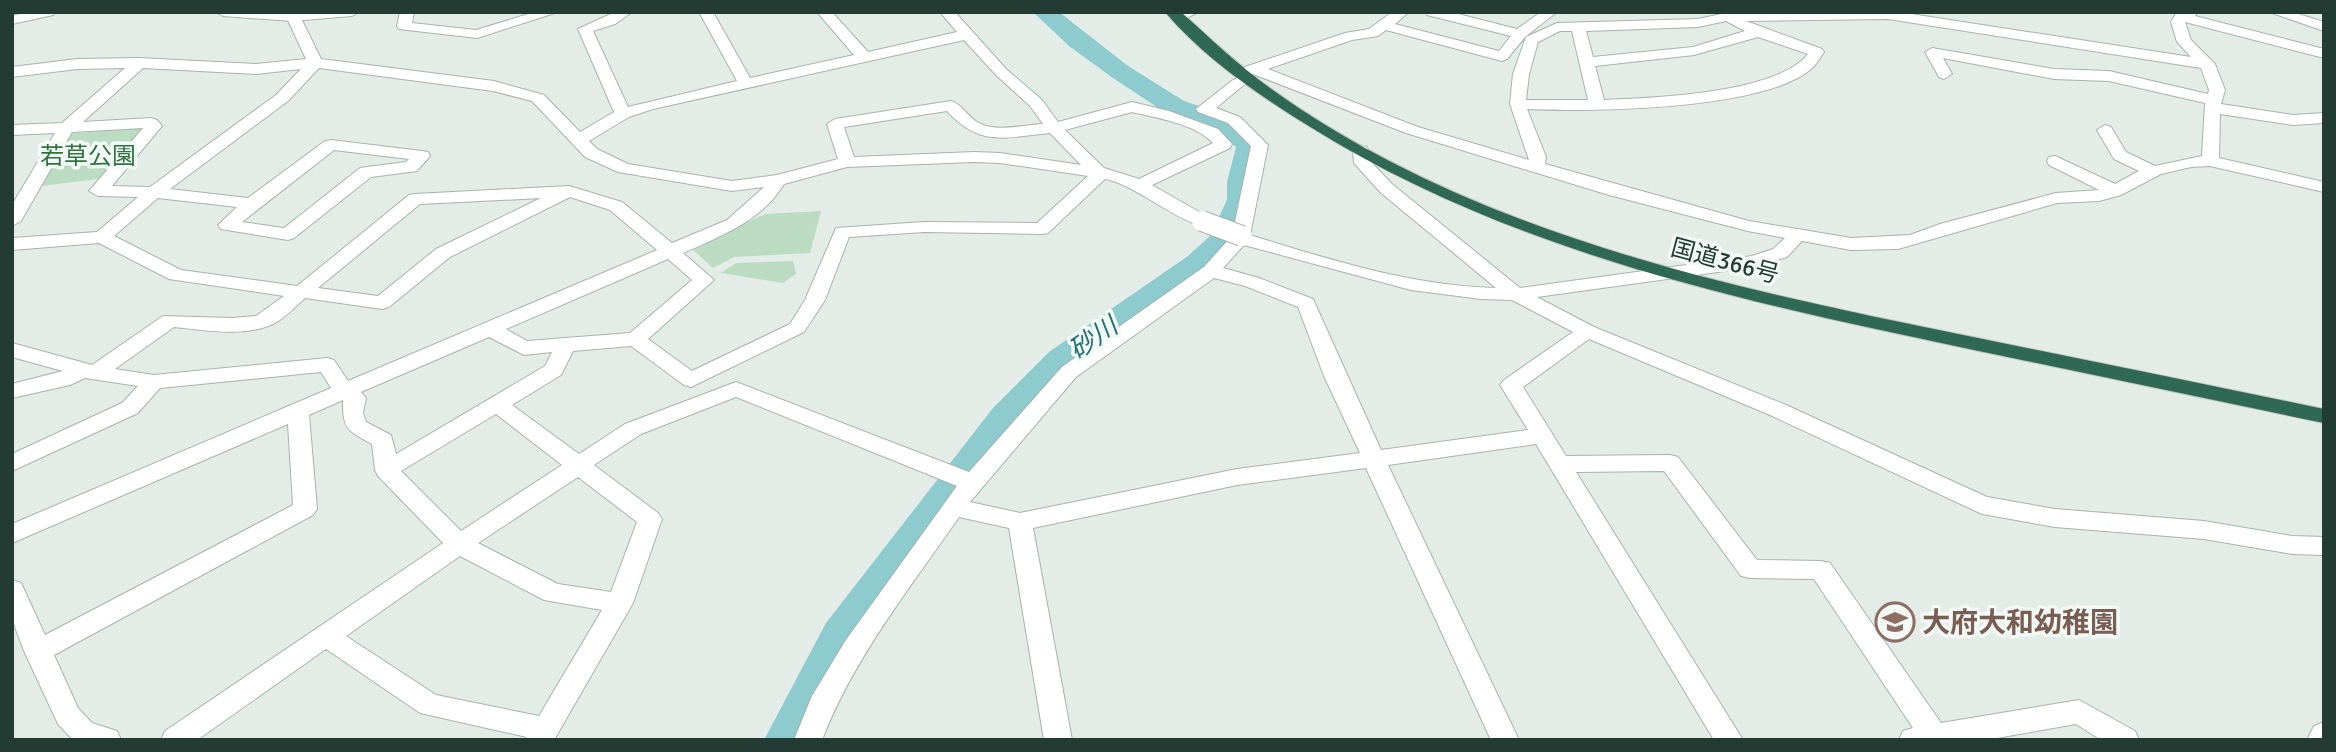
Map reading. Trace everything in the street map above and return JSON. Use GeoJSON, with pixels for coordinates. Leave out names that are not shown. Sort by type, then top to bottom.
{"type":"FeatureCollection","features":[{"type":"Feature","properties":{"kind":"highway","name":"国道366号"},"geometry":{"type":"LineString","coordinates":[[1180,14],[1245,75],[1283,105],[1361,151],[1483,210],[1602,253],[1832,315],[2324,416]]}},
{"type":"Feature","properties":{"kind":"street"},"geometry":{"type":"LineString","coordinates":[[12,20],[48,12]]}},
{"type":"Feature","properties":{"kind":"street"},"geometry":{"type":"LineString","coordinates":[[223,12],[292,15],[352,12]]}},
{"type":"Feature","properties":{"kind":"street"},"geometry":{"type":"LineString","coordinates":[[407,12],[404,26],[477,34],[551,12]]}},
{"type":"Feature","properties":{"kind":"street"},"geometry":{"type":"LineString","coordinates":[[623,114],[585,29],[610,21],[625,12]]}},
{"type":"Feature","properties":{"kind":"street"},"geometry":{"type":"LineString","coordinates":[[706,12],[745,82]]}},
{"type":"Feature","properties":{"kind":"street"},"geometry":{"type":"LineString","coordinates":[[824,12],[864,57]]}},
{"type":"Feature","properties":{"kind":"street"},"geometry":{"type":"LineString","coordinates":[[947,12],[1001,72],[1036,103],[1054,128],[1100,174]]}},
{"type":"Feature","properties":{"kind":"street"},"geometry":{"type":"LineString","coordinates":[[808,740],[822,704],[849,659],[972,483],[1069,372],[1211,271],[1241,237],[1241,219],[1257,167],[1260,145],[1234,120],[1204,109],[1245,75],[1350,36],[1373,33],[1402,12]]}},
{"type":"Feature","properties":{"kind":"street"},"geometry":{"type":"LineString","coordinates":[[1432,12],[1520,34]]}},
{"type":"Feature","properties":{"kind":"street"},"geometry":{"type":"LineString","coordinates":[[2276,12],[2324,27]]}},
{"type":"Feature","properties":{"kind":"street"},"geometry":{"type":"LineString","coordinates":[[1384,25],[1502,56],[1520,34],[1544,13]]}},
{"type":"Feature","properties":{"kind":"street"},"geometry":{"type":"LineString","coordinates":[[2210,161],[2213,104],[2217,90],[2207,64],[2184,42],[2178,22],[2185,14],[2324,54]]}},
{"type":"Feature","properties":{"kind":"street"},"geometry":{"type":"LineString","coordinates":[[292,15],[314,63]]}},
{"type":"Feature","properties":{"kind":"street"},"geometry":{"type":"LineString","coordinates":[[1518,104],[1597,105],[1739,92],[1776,82],[1804,68],[1817,52],[1758,32],[1722,15]]}},
{"type":"Feature","properties":{"kind":"street"},"geometry":{"type":"LineString","coordinates":[[1536,166],[1538,157],[1520,121],[1518,104],[1522,70],[1532,38],[1557,27],[1698,23],[1722,15],[1888,15],[2207,64]]}},
{"type":"Feature","properties":{"kind":"street"},"geometry":{"type":"LineString","coordinates":[[1578,27],[1597,105]]}},
{"type":"Feature","properties":{"kind":"street"},"geometry":{"type":"LineString","coordinates":[[1586,62],[1694,51],[1758,32]]}},
{"type":"Feature","properties":{"kind":"street"},"geometry":{"type":"LineString","coordinates":[[578,141],[623,114],[648,105],[969,34]]}},
{"type":"Feature","properties":{"kind":"street"},"geometry":{"type":"LineString","coordinates":[[1944,75],[1932,52],[2054,74],[2109,76],[2213,104],[2293,120],[2324,118]]}},
{"type":"Feature","properties":{"kind":"street"},"geometry":{"type":"LineString","coordinates":[[12,221],[66,128],[139,63]]}},
{"type":"Feature","properties":{"kind":"street"},"geometry":{"type":"LineString","coordinates":[[16,74],[77,65],[139,63],[256,69],[314,63],[494,86],[538,98],[591,153],[624,169],[732,186],[777,180],[847,162],[974,156],[1115,175],[1139,185],[1202,221],[1241,237],[1381,280],[1492,295],[1516,295],[1767,257],[1780,253],[1799,234]]}},
{"type":"Feature","properties":{"kind":"street"},"geometry":{"type":"LineString","coordinates":[[102,237],[154,192],[282,98],[314,63]]}},
{"type":"Feature","properties":{"kind":"street"},"geometry":{"type":"LineString","coordinates":[[1245,75],[1412,130],[1685,209],[1748,226],[1851,244],[1898,243],[2056,198],[2093,197],[2115,191],[2154,172],[2191,162],[2210,161],[2324,187]]}},
{"type":"Feature","properties":{"kind":"street"},"geometry":{"type":"LineString","coordinates":[[847,162],[835,124],[951,106],[968,124],[987,133],[1054,128],[1132,107],[1163,114],[1212,132],[1224,144],[1139,185]]}},
{"type":"Feature","properties":{"kind":"street"},"geometry":{"type":"LineString","coordinates":[[12,130],[151,123],[154,126],[98,191],[154,192],[252,204],[331,145],[422,156],[411,167],[366,172],[288,234],[226,225],[252,204]]}},
{"type":"Feature","properties":{"kind":"street"},"geometry":{"type":"LineString","coordinates":[[2105,130],[2120,155],[2154,172]]}},
{"type":"Feature","properties":{"kind":"street"},"geometry":{"type":"LineString","coordinates":[[1361,151],[1363,163],[1386,188],[1516,295],[1587,331],[1778,410],[1982,505],[2055,518],[2204,530],[2292,545],[2324,546]]}},
{"type":"Feature","properties":{"kind":"street"},"geometry":{"type":"LineString","coordinates":[[2055,161],[2115,191]]}},
{"type":"Feature","properties":{"kind":"street"},"geometry":{"type":"LineString","coordinates":[[635,339],[691,380],[797,328],[815,300],[842,232],[924,228],[1042,229],[1100,174]]}},
{"type":"Feature","properties":{"kind":"street"},"geometry":{"type":"LineString","coordinates":[[12,534],[733,224],[770,192],[777,180]]}},
{"type":"Feature","properties":{"kind":"street"},"geometry":{"type":"LineString","coordinates":[[12,244],[102,237],[176,275],[382,303],[443,253],[569,191]]}},
{"type":"Feature","properties":{"kind":"street"},"geometry":{"type":"LineString","coordinates":[[12,391],[92,372],[170,320],[217,324],[257,323],[268,319],[415,199],[569,191],[616,206],[704,281],[635,339],[524,348],[491,329]]}},
{"type":"Feature","properties":{"kind":"street"},"geometry":{"type":"LineString","coordinates":[[1211,271],[1252,282],[1306,303],[1335,376],[1505,740]]}},
{"type":"Feature","properties":{"kind":"street"},"geometry":{"type":"LineString","coordinates":[[1587,331],[1511,386],[1728,740]]}},
{"type":"Feature","properties":{"kind":"street"},"geometry":{"type":"LineString","coordinates":[[386,470],[554,370],[565,345]]}},
{"type":"Feature","properties":{"kind":"street"},"geometry":{"type":"LineString","coordinates":[[12,350],[92,372],[154,382],[327,365],[343,391],[355,398],[352,414],[356,426],[383,440],[386,470],[459,544],[553,593],[620,603]]}},
{"type":"Feature","properties":{"kind":"street"},"geometry":{"type":"LineString","coordinates":[[12,463],[130,408],[154,382]]}},
{"type":"Feature","properties":{"kind":"street"},"geometry":{"type":"LineString","coordinates":[[176,740],[459,544],[633,429],[736,389],[972,483]]}},
{"type":"Feature","properties":{"kind":"street"},"geometry":{"type":"LineString","coordinates":[[328,637],[430,705],[542,735],[620,603],[650,519],[498,405]]}},
{"type":"Feature","properties":{"kind":"street"},"geometry":{"type":"LineString","coordinates":[[37,651],[305,509],[298,412]]}},
{"type":"Feature","properties":{"kind":"street"},"geometry":{"type":"LineString","coordinates":[[953,507],[1020,522],[1237,477],[1542,436]]}},
{"type":"Feature","properties":{"kind":"street"},"geometry":{"type":"LineString","coordinates":[[1559,464],[1670,463],[1750,569],[1821,570],[1929,739],[2079,712],[2125,740]]}},
{"type":"Feature","properties":{"kind":"street"},"geometry":{"type":"LineString","coordinates":[[1020,522],[1058,740]]}},
{"type":"Feature","properties":{"kind":"street"},"geometry":{"type":"LineString","coordinates":[[12,590],[68,716],[83,732],[107,740]]}},
{"type":"Feature","properties":{"kind":"street"},"geometry":{"type":"LineString","coordinates":[[2321,740],[2324,734]]}},
{"type":"Feature","properties":{"kind":"green space","name":"若草公園"},"geometry":{"type":"Polygon","coordinates":[[[145,127],[105,178],[34,187],[67,134],[145,127]]]}},
{"type":"Feature","properties":{"kind":"green space"},"geometry":{"type":"Polygon","coordinates":[[[821,211],[810,253],[734,257],[713,268],[690,247],[766,214],[821,211]]]}},
{"type":"Feature","properties":{"kind":"green space"},"geometry":{"type":"Polygon","coordinates":[[[793,261],[796,274],[783,283],[721,273],[736,263],[793,261]]]}},
{"type":"Feature","properties":{"kind":"waterway","name":"砂川"},"geometry":{"type":"LineString","coordinates":[[787,740],[841,635],[1006,417],[1061,360],[1199,263],[1223,240],[1242,200],[1241,182],[1250,145],[1226,124],[1175,107],[1119,71],[1078,41],[1045,12]]}},
{"type":"Feature","properties":{"kind":"place","name":"大府大和幼稚園"},"geometry":{"type":"Point","coordinates":[1895,622]}}]}
